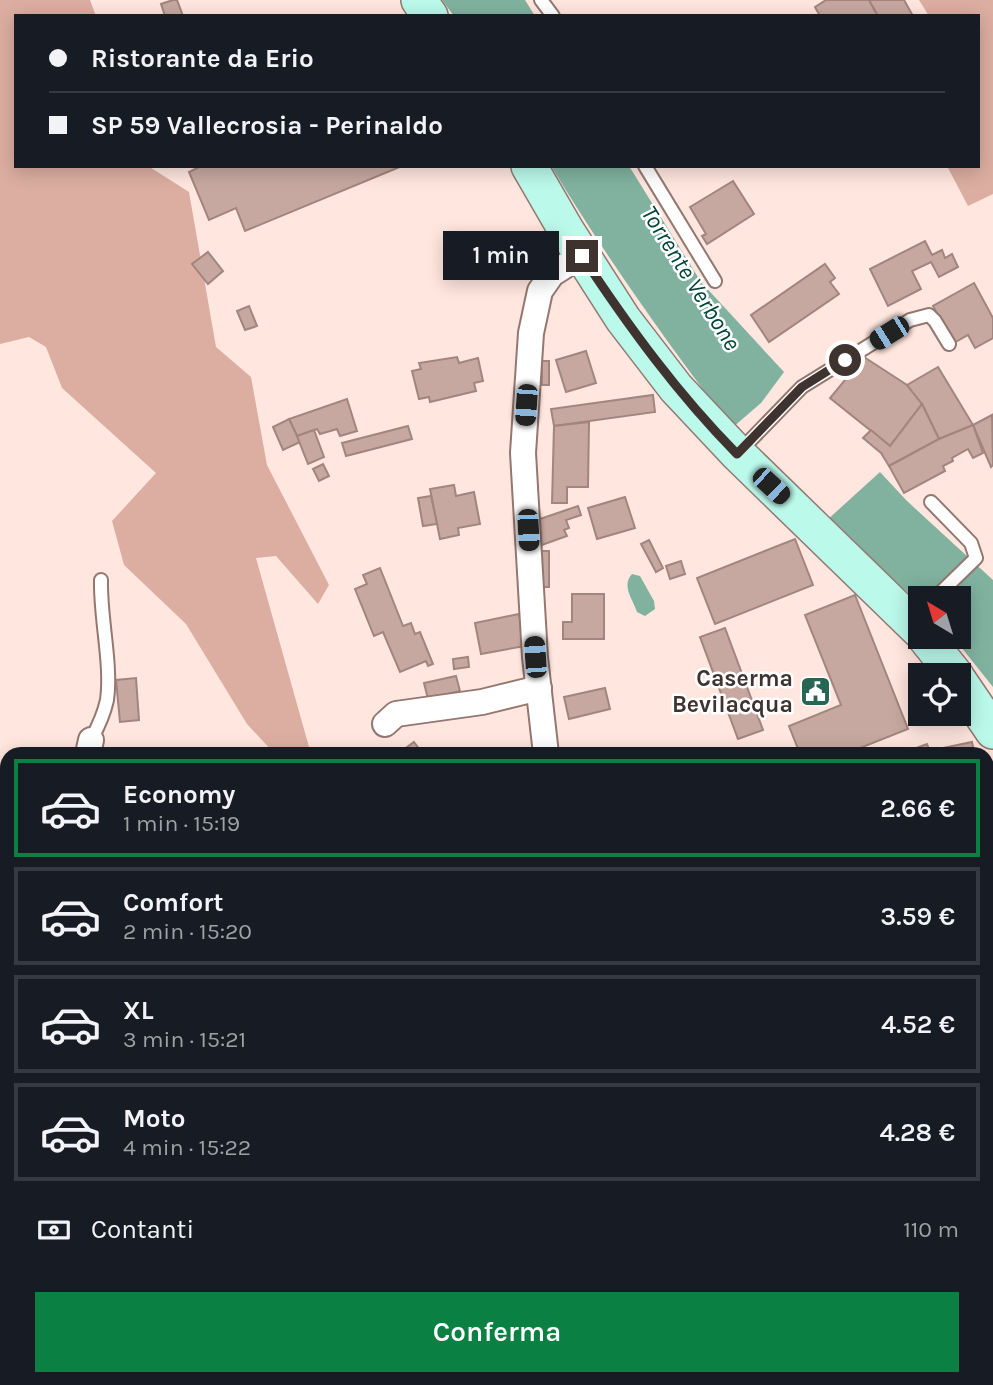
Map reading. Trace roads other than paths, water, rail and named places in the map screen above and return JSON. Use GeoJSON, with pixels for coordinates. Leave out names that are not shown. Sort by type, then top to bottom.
{"type":"FeatureCollection","features":[{"type":"Feature","properties":{"kind":"main road"},"geometry":{"type":"LineString","coordinates":[[530,168],[623,319],[676,388],[737,454],[908,607]]}},
{"type":"Feature","properties":{"kind":"main road"},"geometry":{"type":"LineString","coordinates":[[971,699],[993,732]]}},
{"type":"Feature","properties":{"kind":"street"},"geometry":{"type":"LineString","coordinates":[[545,747],[523,453],[531,333],[540,291],[552,274],[582,256]]}},
{"type":"Feature","properties":{"kind":"street"},"geometry":{"type":"LineString","coordinates":[[385,724],[396,714],[482,702],[539,688]]}},
{"type":"Feature","properties":{"kind":"lane"},"geometry":{"type":"LineString","coordinates":[[646,168],[715,281]]}},
{"type":"Feature","properties":{"kind":"lane"},"geometry":{"type":"LineString","coordinates":[[737,454],[802,387],[910,320],[929,315],[949,344]]}},
{"type":"Feature","properties":{"kind":"lane"},"geometry":{"type":"LineString","coordinates":[[931,502],[971,543],[976,558],[952,586]]}},
{"type":"Feature","properties":{"kind":"lane"},"geometry":{"type":"LineString","coordinates":[[90,747],[107,699],[100,607],[101,580]]}},
{"type":"Feature","properties":{"kind":"water"},"geometry":{"type":"Polygon","coordinates":[[[442,0],[525,0],[534,14],[452,14],[442,0]]]}},
{"type":"Feature","properties":{"kind":"water","name":"Torrente Verbone"},"geometry":{"type":"Polygon","coordinates":[[[552,168],[630,168],[701,282],[784,372],[761,403],[732,428],[638,300],[552,168]]]}},
{"type":"Feature","properties":{"kind":"water"},"geometry":{"type":"Polygon","coordinates":[[[880,472],[907,501],[993,580],[993,687],[963,649],[971,649],[971,586],[908,586],[908,593],[826,521],[880,472]]]}},
{"type":"Feature","properties":{"kind":"water"},"geometry":{"type":"Polygon","coordinates":[[[632,574],[640,576],[654,601],[655,609],[645,616],[637,612],[629,593],[628,583],[632,574]]]}},
{"type":"Feature","properties":{"kind":"place","name":"Caserma Bevilacqua"},"geometry":{"type":"Point","coordinates":[816,691]}}]}
